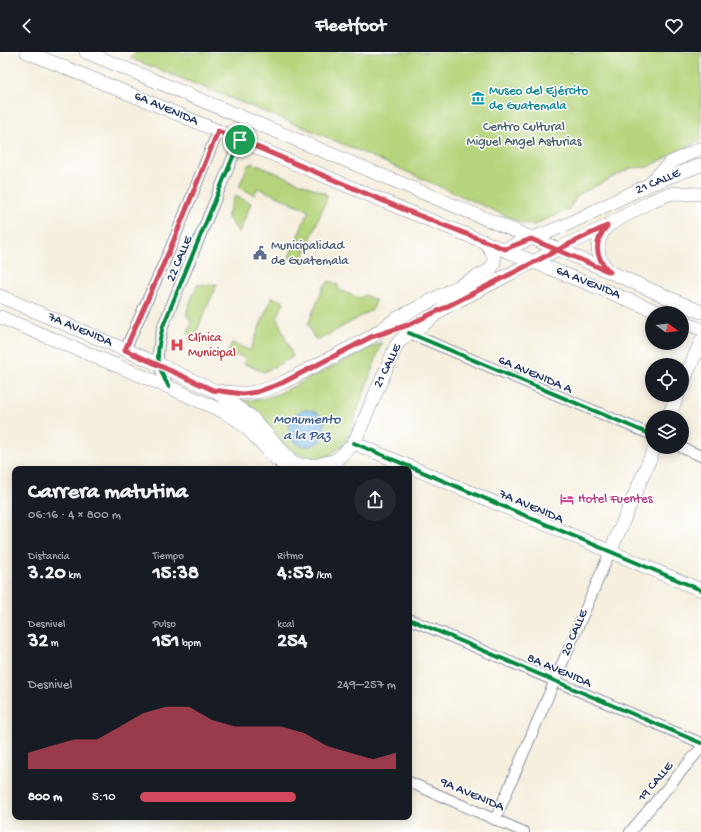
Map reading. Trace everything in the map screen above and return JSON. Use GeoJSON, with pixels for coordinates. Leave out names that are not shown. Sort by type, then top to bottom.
{"type":"FeatureCollection","features":[{"type":"Feature","properties":{"kind":"main road","name":"6A AVENIDA"},"geometry":{"type":"LineString","coordinates":[[27,52],[400,208],[645,306]]}},
{"type":"Feature","properties":{"kind":"main road","name":"6A AVENIDA"},"geometry":{"type":"LineString","coordinates":[[86,52],[558,249],[701,312]]}},
{"type":"Feature","properties":{"kind":"main road"},"geometry":{"type":"LineString","coordinates":[[648,185],[670,164],[701,148]]}},
{"type":"Feature","properties":{"kind":"main road","name":"21 CALLE"},"geometry":{"type":"LineString","coordinates":[[505,249],[566,225],[648,185],[701,165]]}},
{"type":"Feature","properties":{"kind":"main road"},"geometry":{"type":"LineString","coordinates":[[682,193],[701,188]]}},
{"type":"Feature","properties":{"kind":"main road","name":"21 CALLE"},"geometry":{"type":"LineString","coordinates":[[354,443],[394,348],[409,333],[424,324],[444,308],[558,249],[607,226],[658,198],[666,195],[682,193]]}},
{"type":"Feature","properties":{"kind":"main road"},"geometry":{"type":"LineString","coordinates":[[682,193],[701,194]]}},
{"type":"Feature","properties":{"kind":"main road"},"geometry":{"type":"LineString","coordinates":[[607,226],[599,239],[598,253],[603,266],[610,272]]}},
{"type":"Feature","properties":{"kind":"main road","name":"21 CALLE"},"geometry":{"type":"LineString","coordinates":[[213,390],[243,394],[269,389],[371,337],[396,319],[491,268],[494,262],[493,254],[484,241]]}},
{"type":"Feature","properties":{"kind":"main road","name":"7A AVENIDA"},"geometry":{"type":"LineString","coordinates":[[0,296],[158,364],[213,390],[250,416],[284,464]]}},
{"type":"Feature","properties":{"kind":"main road"},"geometry":{"type":"LineString","coordinates":[[371,337],[408,325],[444,308]]}},
{"type":"Feature","properties":{"kind":"main road","name":"7A AVENIDA"},"geometry":{"type":"LineString","coordinates":[[0,317],[169,387],[222,411],[249,430],[284,464]]}},
{"type":"Feature","properties":{"kind":"main road"},"geometry":{"type":"LineString","coordinates":[[689,325],[701,329]]}},
{"type":"Feature","properties":{"kind":"main road"},"geometry":{"type":"LineString","coordinates":[[689,369],[701,341]]}},
{"type":"Feature","properties":{"kind":"main road","name":"7A AVENIDA"},"geometry":{"type":"LineString","coordinates":[[354,443],[408,466]]}},
{"type":"Feature","properties":{"kind":"main road"},"geometry":{"type":"LineString","coordinates":[[284,464],[324,464],[336,460],[354,443]]}},
{"type":"Feature","properties":{"kind":"main road","name":"20 CALLE"},"geometry":{"type":"LineString","coordinates":[[610,552],[653,454]]}},
{"type":"Feature","properties":{"kind":"main road","name":"7A AVENIDA"},"geometry":{"type":"LineString","coordinates":[[412,468],[701,590]]}},
{"type":"Feature","properties":{"kind":"street","name":"22 CALLE"},"geometry":{"type":"LineString","coordinates":[[125,350],[171,247],[218,131]]}},
{"type":"Feature","properties":{"kind":"street","name":"22 CALLE"},"geometry":{"type":"LineString","coordinates":[[169,387],[158,364],[158,343],[163,326],[240,140]]}},
{"type":"Feature","properties":{"kind":"street","name":"6A AVENIDA A"},"geometry":{"type":"LineString","coordinates":[[409,333],[645,432]]}},
{"type":"Feature","properties":{"kind":"street"},"geometry":{"type":"LineString","coordinates":[[689,451],[701,456]]}},
{"type":"Feature","properties":{"kind":"street","name":"20 CALLE"},"geometry":{"type":"LineString","coordinates":[[495,820],[610,552]]}},
{"type":"Feature","properties":{"kind":"street","name":"8A AVENIDA"},"geometry":{"type":"LineString","coordinates":[[412,620],[701,743]]}},
{"type":"Feature","properties":{"kind":"street","name":"19 CALLE"},"geometry":{"type":"LineString","coordinates":[[630,832],[701,748]]}},
{"type":"Feature","properties":{"kind":"street","name":"9A AVENIDA"},"geometry":{"type":"LineString","coordinates":[[412,783],[524,832]]}},
{"type":"Feature","properties":{"kind":"green space","name":"Centro Cultural Miguel Angel Asturias"},"geometry":{"type":"Polygon","coordinates":[[[136,52],[701,52],[701,140],[648,167],[631,168],[578,195],[569,209],[534,225],[522,223],[310,130],[130,58],[136,52]]]}},
{"type":"Feature","properties":{"kind":"green space"},"geometry":{"type":"Polygon","coordinates":[[[252,163],[325,193],[327,196],[301,262],[289,257],[309,210],[258,188],[254,195],[239,187],[248,165],[252,163]]]}},
{"type":"Feature","properties":{"kind":"green space"},"geometry":{"type":"Polygon","coordinates":[[[235,196],[251,203],[239,233],[227,216],[235,196]]]}},
{"type":"Feature","properties":{"kind":"green space"},"geometry":{"type":"Polygon","coordinates":[[[329,281],[337,284],[339,290],[360,298],[365,295],[375,300],[375,304],[372,310],[319,340],[314,338],[308,324],[324,286],[329,281]]]}},
{"type":"Feature","properties":{"kind":"green space"},"geometry":{"type":"Polygon","coordinates":[[[217,284],[192,342],[188,340],[190,335],[188,333],[192,322],[187,316],[187,310],[197,285],[217,284]]]}},
{"type":"Feature","properties":{"kind":"green space"},"geometry":{"type":"Polygon","coordinates":[[[272,297],[284,302],[277,318],[293,357],[264,372],[244,364],[246,359],[236,354],[234,359],[226,356],[232,343],[250,350],[272,297]]]}},
{"type":"Feature","properties":{"kind":"green space"},"geometry":{"type":"Polygon","coordinates":[[[382,342],[349,434],[338,449],[324,457],[308,457],[291,450],[241,401],[262,399],[278,394],[382,342]]]}},
{"type":"Feature","properties":{"kind":"water","name":"Monumento a la Paz"},"geometry":{"type":"Polygon","coordinates":[[[307,410],[317,413],[322,418],[325,428],[322,438],[317,443],[307,446],[297,443],[292,438],[289,428],[292,418],[297,413],[307,410]]]}},
{"type":"Feature","properties":{"kind":"cycle path"},"geometry":{"type":"LineString","coordinates":[[169,387],[164,379],[158,358],[163,326],[240,140]]}},
{"type":"Feature","properties":{"kind":"cycle path"},"geometry":{"type":"LineString","coordinates":[[409,333],[645,432]]}},
{"type":"Feature","properties":{"kind":"cycle path"},"geometry":{"type":"LineString","coordinates":[[354,443],[408,466]]}},
{"type":"Feature","properties":{"kind":"cycle path"},"geometry":{"type":"LineString","coordinates":[[412,468],[701,590]]}},
{"type":"Feature","properties":{"kind":"cycle path"},"geometry":{"type":"LineString","coordinates":[[412,620],[701,743]]}},
{"type":"Feature","properties":{"kind":"place","name":"Museo del Ejército de Guatemala"},"geometry":{"type":"Point","coordinates":[478,98]}},
{"type":"Feature","properties":{"kind":"place","name":"Municipalidad de Guatemala"},"geometry":{"type":"Point","coordinates":[260,253]}},
{"type":"Feature","properties":{"kind":"place","name":"Clínica Municipal"},"geometry":{"type":"Point","coordinates":[177,345]}},
{"type":"Feature","properties":{"kind":"place","name":"Hotel Fuentes"},"geometry":{"type":"Point","coordinates":[567,499]}},
{"type":"Feature","properties":{"kind":"route"},"geometry":{"type":"LineString","coordinates":[[240,140],[218,131],[171,247],[125,350],[213,390],[243,394],[269,389],[371,337],[408,325],[444,308],[558,249],[607,226],[599,239],[598,253],[603,266],[610,272],[558,249],[531,239],[505,249],[400,208],[240,140]]}}]}
